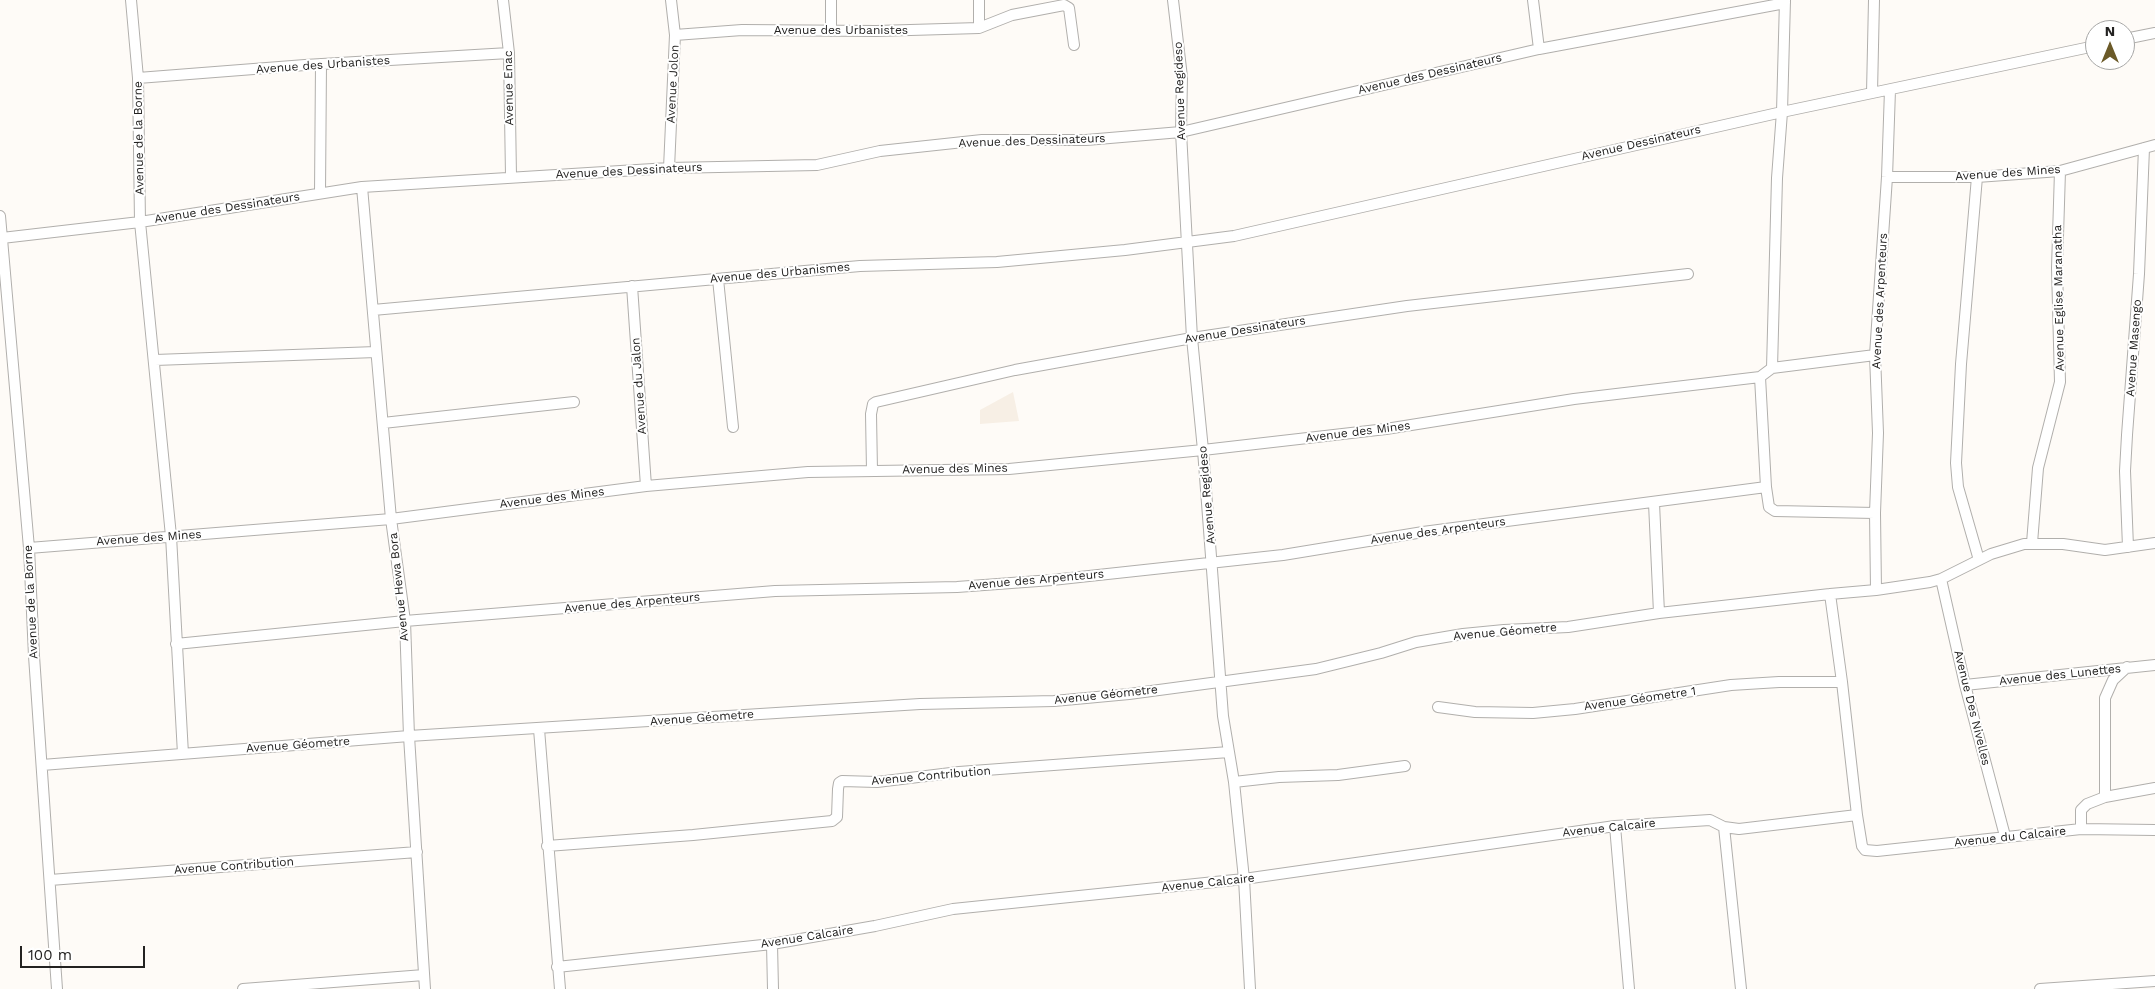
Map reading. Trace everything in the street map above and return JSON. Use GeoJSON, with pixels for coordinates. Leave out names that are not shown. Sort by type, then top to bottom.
{"type":"FeatureCollection","features":[{"type":"Feature","properties":{"kind":"street","name":"Avenue de la Borne"},"geometry":{"type":"LineString","coordinates":[[131,0],[138,78],[140,222],[171,536],[183,754]]}},
{"type":"Feature","properties":{"kind":"street","name":"Avenue Enac"},"geometry":{"type":"LineString","coordinates":[[503,0],[509,54],[511,176]]}},
{"type":"Feature","properties":{"kind":"street","name":"Avenue Jolon"},"geometry":{"type":"LineString","coordinates":[[669,168],[675,35],[671,0]]}},
{"type":"Feature","properties":{"kind":"street"},"geometry":{"type":"LineString","coordinates":[[831,0],[832,31]]}},
{"type":"Feature","properties":{"kind":"street"},"geometry":{"type":"LineString","coordinates":[[979,0],[979,28],[1012,15],[1064,5],[1069,10],[1074,45]]}},
{"type":"Feature","properties":{"kind":"street","name":"Avenue Regideso"},"geometry":{"type":"LineString","coordinates":[[1173,0],[1182,77],[1181,132],[1192,338],[1204,450],[1220,680],[1234,782],[1244,879],[1250,989]]}},
{"type":"Feature","properties":{"kind":"street"},"geometry":{"type":"LineString","coordinates":[[1533,0],[1539,49]]}},
{"type":"Feature","properties":{"kind":"street"},"geometry":{"type":"LineString","coordinates":[[1872,93],[1874,0]]}},
{"type":"Feature","properties":{"kind":"street"},"geometry":{"type":"LineString","coordinates":[[1772,368],[1777,178],[1782,112],[1785,1]]}},
{"type":"Feature","properties":{"kind":"street","name":"Avenue des Dessinateurs"},"geometry":{"type":"LineString","coordinates":[[2,238],[140,222],[362,187],[511,176],[669,168],[817,165],[880,151],[982,140],[1086,140],[1181,132],[1539,49],[1785,1]]}},
{"type":"Feature","properties":{"kind":"street","name":"Avenue des Urbanistes"},"geometry":{"type":"LineString","coordinates":[[675,35],[742,30],[832,31],[979,28]]}},
{"type":"Feature","properties":{"kind":"street"},"geometry":{"type":"LineString","coordinates":[[2135,37],[2155,33]]}},
{"type":"Feature","properties":{"kind":"street","name":"Avenue Dessinateurs"},"geometry":{"type":"LineString","coordinates":[[1187,242],[1234,236],[1782,112],[2085,48]]}},
{"type":"Feature","properties":{"kind":"street","name":"Avenue des Urbanistes"},"geometry":{"type":"LineString","coordinates":[[138,78],[321,64],[509,54]]}},
{"type":"Feature","properties":{"kind":"street"},"geometry":{"type":"LineString","coordinates":[[320,193],[321,64]]}},
{"type":"Feature","properties":{"kind":"street","name":"Avenue des Arpenteurs"},"geometry":{"type":"LineString","coordinates":[[1876,590],[1875,513],[1878,433],[1876,355],[1888,177],[1890,90]]}},
{"type":"Feature","properties":{"kind":"street","name":"Avenue des Mines"},"geometry":{"type":"LineString","coordinates":[[1888,177],[1977,177],[2060,171],[2155,145]]}},
{"type":"Feature","properties":{"kind":"street","name":"Avenue Masengo"},"geometry":{"type":"LineString","coordinates":[[2128,547],[2125,471],[2139,274],[2144,148]]}},
{"type":"Feature","properties":{"kind":"street","name":"Avenue Eglise Maranatha"},"geometry":{"type":"LineString","coordinates":[[2032,543],[2038,468],[2060,382],[2058,268],[2060,171]]}},
{"type":"Feature","properties":{"kind":"street"},"geometry":{"type":"LineString","coordinates":[[1977,177],[1961,364],[1956,463],[1958,487],[1979,560]]}},
{"type":"Feature","properties":{"kind":"street","name":"Avenue Hewa Bora"},"geometry":{"type":"LineString","coordinates":[[362,187],[391,518],[405,621],[409,736],[425,989]]}},
{"type":"Feature","properties":{"kind":"street","name":"Avenue de la Borne"},"geometry":{"type":"LineString","coordinates":[[0,216],[29,548],[34,656],[57,989]]}},
{"type":"Feature","properties":{"kind":"street","name":"Avenue des Urbanismes"},"geometry":{"type":"LineString","coordinates":[[373,310],[860,266],[997,262],[1187,242]]}},
{"type":"Feature","properties":{"kind":"street","name":"Avenue Dessinateurs"},"geometry":{"type":"LineString","coordinates":[[872,470],[871,414],[872,404],[876,402],[1015,370],[1192,338],[1407,306],[1688,274]]}},
{"type":"Feature","properties":{"kind":"street"},"geometry":{"type":"LineString","coordinates":[[718,279],[732,427]]}},
{"type":"Feature","properties":{"kind":"street","name":"Avenue du Jalon"},"geometry":{"type":"LineString","coordinates":[[632,286],[646,486]]}},
{"type":"Feature","properties":{"kind":"street"},"geometry":{"type":"LineString","coordinates":[[154,360],[376,352]]}},
{"type":"Feature","properties":{"kind":"street"},"geometry":{"type":"LineString","coordinates":[[1875,513],[1775,511],[1769,507],[1766,487],[1760,377],[1772,368],[1876,355]]}},
{"type":"Feature","properties":{"kind":"street","name":"Avenue des Mines"},"geometry":{"type":"LineString","coordinates":[[29,548],[391,518],[646,486],[808,472],[1009,469],[1204,450],[1386,429],[1574,398],[1760,377]]}},
{"type":"Feature","properties":{"kind":"street"},"geometry":{"type":"LineString","coordinates":[[383,423],[574,402]]}},
{"type":"Feature","properties":{"kind":"street","name":"Avenue des Arpenteurs"},"geometry":{"type":"LineString","coordinates":[[176,644],[405,621],[775,591],[957,587],[1016,583],[1283,556],[1422,532],[1766,487]]}},
{"type":"Feature","properties":{"kind":"street"},"geometry":{"type":"LineString","coordinates":[[1654,503],[1659,613]]}},
{"type":"Feature","properties":{"kind":"street","name":"Avenue Géometre"},"geometry":{"type":"LineString","coordinates":[[42,765],[409,736],[920,704],[1054,701],[1129,694],[1332,666],[1381,654],[1410,643],[1440,638],[1504,630],[1568,627],[1659,613],[1876,590],[1941,579],[2002,550],[2032,543],[2062,544],[2105,550],[2155,543]]}},
{"type":"Feature","properties":{"kind":"street","name":"Avenue Des Nivelles"},"geometry":{"type":"LineString","coordinates":[[1941,579],[1965,685],[2005,836]]}},
{"type":"Feature","properties":{"kind":"street"},"geometry":{"type":"LineString","coordinates":[[1830,594],[1858,815]]}},
{"type":"Feature","properties":{"kind":"street","name":"Avenue des Lunettes"},"geometry":{"type":"LineString","coordinates":[[1965,685],[2155,665]]}},
{"type":"Feature","properties":{"kind":"street"},"geometry":{"type":"LineString","coordinates":[[2105,797],[2104,736],[2106,718],[2104,706],[2108,688],[2113,680],[2127,667]]}},
{"type":"Feature","properties":{"kind":"street","name":"Avenue Géometre 1"},"geometry":{"type":"LineString","coordinates":[[1438,707],[1475,712],[1533,713],[1566,710],[1731,685],[1779,682],[1842,682]]}},
{"type":"Feature","properties":{"kind":"street"},"geometry":{"type":"LineString","coordinates":[[538,729],[560,989]]}},
{"type":"Feature","properties":{"kind":"street","name":"Avenue Contribution"},"geometry":{"type":"LineString","coordinates":[[547,846],[693,835],[832,821],[837,817],[838,785],[842,782],[877,782],[959,772],[1229,752]]}},
{"type":"Feature","properties":{"kind":"street"},"geometry":{"type":"LineString","coordinates":[[1234,782],[1279,777],[1338,775],[1405,766]]}},
{"type":"Feature","properties":{"kind":"street"},"geometry":{"type":"LineString","coordinates":[[2082,830],[2081,812],[2084,805],[2105,797],[2155,788]]}},
{"type":"Feature","properties":{"kind":"street","name":"Avenue Calcaire"},"geometry":{"type":"LineString","coordinates":[[557,967],[772,944],[953,910],[1244,879],[1616,826],[1702,819],[1710,820],[1724,827],[1739,828],[1858,815]]}},
{"type":"Feature","properties":{"kind":"street","name":"Avenue du Calcaire"},"geometry":{"type":"LineString","coordinates":[[1858,815],[1862,846],[1865,850],[1877,851],[2005,836],[2082,830],[2155,830]]}},
{"type":"Feature","properties":{"kind":"street"},"geometry":{"type":"LineString","coordinates":[[1616,826],[1629,989]]}},
{"type":"Feature","properties":{"kind":"street"},"geometry":{"type":"LineString","coordinates":[[1724,827],[1741,989]]}},
{"type":"Feature","properties":{"kind":"street","name":"Avenue Contribution"},"geometry":{"type":"LineString","coordinates":[[50,880],[417,852]]}},
{"type":"Feature","properties":{"kind":"street"},"geometry":{"type":"LineString","coordinates":[[772,944],[772,989]]}},
{"type":"Feature","properties":{"kind":"street"},"geometry":{"type":"LineString","coordinates":[[243,989],[424,975]]}},
{"type":"Feature","properties":{"kind":"street"},"geometry":{"type":"LineString","coordinates":[[2040,989],[2155,981]]}},
{"type":"Feature","properties":{"kind":"shaded area"},"geometry":{"type":"Polygon","coordinates":[[[1013,392],[1019,421],[980,424],[980,410],[1013,392]]]}}]}
